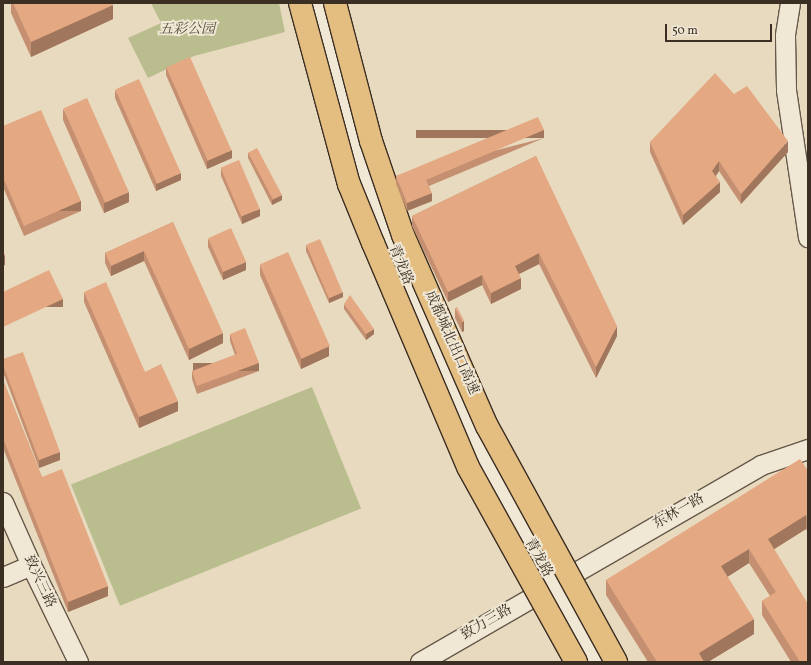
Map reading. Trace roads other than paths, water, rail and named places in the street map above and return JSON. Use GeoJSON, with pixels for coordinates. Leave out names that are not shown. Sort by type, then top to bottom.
{"type":"FeatureCollection","features":[{"type":"Feature","properties":{"kind":"highway"},"geometry":{"type":"LineString","coordinates":[[300,3],[349,184],[376,250],[468,467],[576,662]]}},
{"type":"Feature","properties":{"kind":"highway","name":"成都城北出口高速"},"geometry":{"type":"LineString","coordinates":[[335,3],[371,141],[403,235],[487,426],[616,662]]}},
{"type":"Feature","properties":{"kind":"street","name":"青龙路"},"geometry":{"type":"LineString","coordinates":[[317,3],[361,165],[424,323],[491,471],[595,662]]}},
{"type":"Feature","properties":{"kind":"street"},"geometry":{"type":"LineString","coordinates":[[790,3],[785,36],[786,90],[808,238]]}},
{"type":"Feature","properties":{"kind":"street","name":"东林一路"},"geometry":{"type":"LineString","coordinates":[[553,585],[761,465],[808,449]]}},
{"type":"Feature","properties":{"kind":"street","name":"致兴三路"},"geometry":{"type":"LineString","coordinates":[[3,502],[31,565],[78,662]]}},
{"type":"Feature","properties":{"kind":"street"},"geometry":{"type":"LineString","coordinates":[[3,577],[31,565]]}},
{"type":"Feature","properties":{"kind":"street","name":"致力三路"},"geometry":{"type":"LineString","coordinates":[[420,662],[553,585]]}},
{"type":"Feature","properties":{"kind":"park label","name":"五彩公园"},"geometry":{"type":"Point","coordinates":[187,30]}}]}
